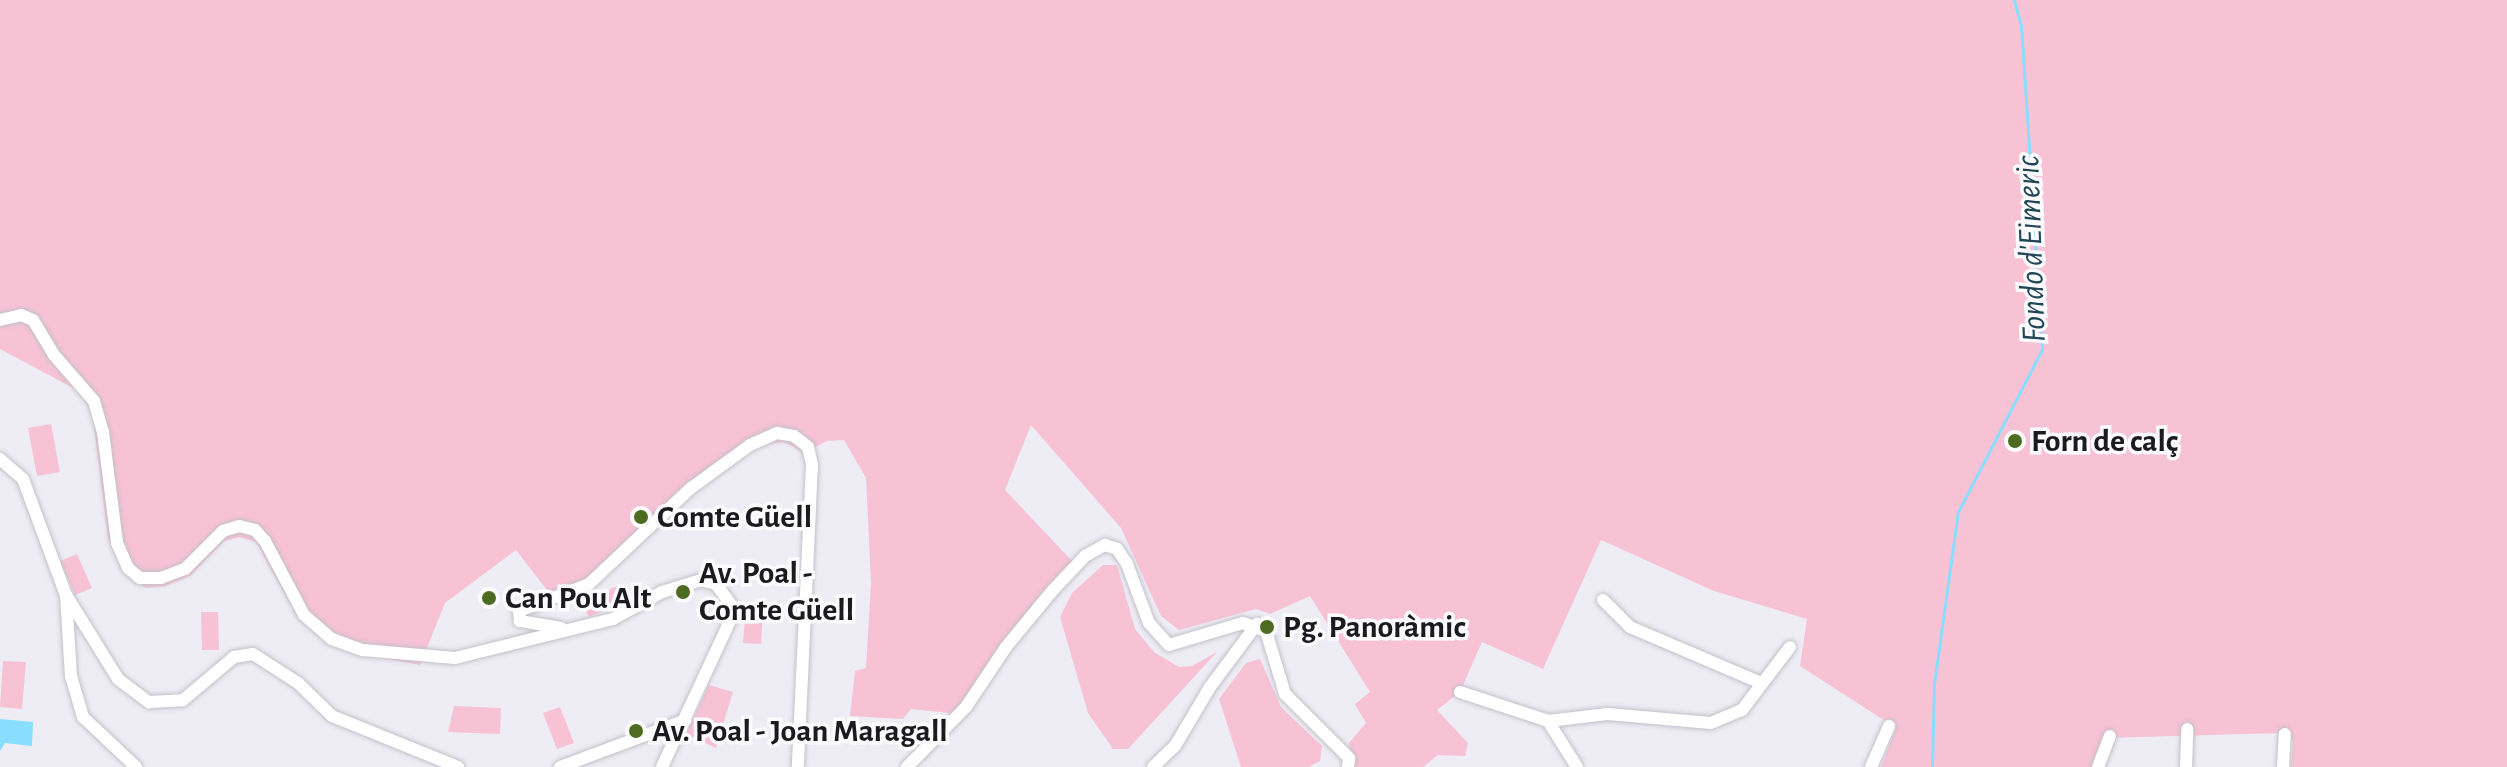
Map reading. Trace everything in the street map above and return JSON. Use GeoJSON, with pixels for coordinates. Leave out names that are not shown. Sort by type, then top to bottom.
{"type":"FeatureCollection","features":[{"type":"Feature","properties":{"kind":"street"},"geometry":{"type":"LineString","coordinates":[[0,320],[21,315],[33,320],[54,355],[94,401],[103,432],[117,543],[128,568],[140,578],[161,578],[185,569],[223,531],[239,526],[255,530],[265,541],[304,615],[332,639],[363,650],[455,658],[580,629],[701,580],[724,589],[733,607],[730,621],[662,767]]}},
{"type":"Feature","properties":{"kind":"street"},"geometry":{"type":"LineString","coordinates":[[580,629],[516,618],[519,611],[589,584],[691,488],[750,445],[777,433],[794,436],[808,447],[812,465],[798,767]]}},
{"type":"Feature","properties":{"kind":"street"},"geometry":{"type":"LineString","coordinates":[[0,459],[23,479],[66,595],[118,679],[149,702],[183,700],[234,657],[253,654],[298,683],[332,716],[458,767]]}},
{"type":"Feature","properties":{"kind":"street"},"geometry":{"type":"LineString","coordinates":[[907,767],[966,707],[1006,647],[1053,590],[1098,547],[1117,549],[1149,623],[1169,645],[1243,623],[1257,624],[1271,638],[1285,694],[1349,758],[1348,767]]}},
{"type":"Feature","properties":{"kind":"street"},"geometry":{"type":"LineString","coordinates":[[66,595],[71,676],[83,717],[136,767]]}},
{"type":"Feature","properties":{"kind":"street"},"geometry":{"type":"LineString","coordinates":[[1603,600],[1630,627],[1759,682]]}},
{"type":"Feature","properties":{"kind":"street"},"geometry":{"type":"LineString","coordinates":[[1153,767],[1175,746],[1210,687],[1257,624]]}},
{"type":"Feature","properties":{"kind":"street"},"geometry":{"type":"LineString","coordinates":[[1460,692],[1548,721],[1608,714],[1711,723],[1742,710],[1759,682],[1790,647]]}},
{"type":"Feature","properties":{"kind":"street"},"geometry":{"type":"LineString","coordinates":[[560,767],[686,720]]}},
{"type":"Feature","properties":{"kind":"street"},"geometry":{"type":"LineString","coordinates":[[1548,721],[1577,767]]}},
{"type":"Feature","properties":{"kind":"street"},"geometry":{"type":"LineString","coordinates":[[1871,767],[1889,726]]}},
{"type":"Feature","properties":{"kind":"street"},"geometry":{"type":"LineString","coordinates":[[2186,767],[2187,729]]}},
{"type":"Feature","properties":{"kind":"street"},"geometry":{"type":"LineString","coordinates":[[2283,767],[2285,734]]}},
{"type":"Feature","properties":{"kind":"street"},"geometry":{"type":"LineString","coordinates":[[2098,767],[2110,736]]}},
{"type":"Feature","properties":{"kind":"shaded area"},"geometry":{"type":"Polygon","coordinates":[[[0,0],[2507,0],[2507,767],[2291,767],[2293,741],[2281,733],[2104,738],[2093,767],[1881,767],[1896,728],[1800,666],[1807,619],[1714,591],[1601,540],[1543,669],[1482,642],[1460,692],[1437,710],[1468,743],[1465,756],[1438,755],[1423,767],[1353,767],[1349,743],[1366,723],[1355,704],[1370,692],[1310,596],[1270,614],[1256,609],[1179,630],[1161,616],[1121,528],[1031,425],[1005,490],[1073,562],[959,714],[911,709],[903,719],[850,716],[855,671],[866,668],[871,583],[866,478],[844,440],[827,441],[804,453],[784,442],[765,444],[708,470],[592,578],[550,594],[516,550],[445,603],[420,665],[356,653],[322,638],[299,620],[256,542],[240,537],[224,541],[190,576],[166,586],[146,588],[129,579],[108,539],[92,410],[77,390],[0,349],[0,0]]]}},
{"type":"Feature","properties":{"kind":"shaded area"},"geometry":{"type":"Polygon","coordinates":[[[51,424],[60,472],[37,476],[28,428],[51,424]]]}},
{"type":"Feature","properties":{"kind":"shaded area"},"geometry":{"type":"Polygon","coordinates":[[[77,554],[92,588],[75,595],[60,561],[77,554]]]}},
{"type":"Feature","properties":{"kind":"shaded area"},"geometry":{"type":"Polygon","coordinates":[[[1103,565],[1117,565],[1135,629],[1154,652],[1179,667],[1192,666],[1217,652],[1128,749],[1113,749],[1088,713],[1060,617],[1072,593],[1103,565]]]}},
{"type":"Feature","properties":{"kind":"shaded area"},"geometry":{"type":"Polygon","coordinates":[[[617,586],[624,601],[589,617],[581,601],[617,586]]]}},
{"type":"Feature","properties":{"kind":"shaded area"},"geometry":{"type":"Polygon","coordinates":[[[746,605],[763,606],[761,644],[743,643],[746,605]]]}},
{"type":"Feature","properties":{"kind":"shaded area"},"geometry":{"type":"Polygon","coordinates":[[[201,612],[218,612],[219,650],[202,650],[201,612]]]}},
{"type":"Feature","properties":{"kind":"shaded area"},"geometry":{"type":"Polygon","coordinates":[[[1260,659],[1281,707],[1322,746],[1320,761],[1309,767],[1241,767],[1219,699],[1246,663],[1260,659]]]}},
{"type":"Feature","properties":{"kind":"shaded area"},"geometry":{"type":"Polygon","coordinates":[[[3,661],[26,662],[22,709],[0,707],[3,661]]]}},
{"type":"Feature","properties":{"kind":"shaded area"},"geometry":{"type":"Polygon","coordinates":[[[709,685],[733,692],[716,748],[686,734],[709,685]]]}},
{"type":"Feature","properties":{"kind":"shaded area"},"geometry":{"type":"Polygon","coordinates":[[[454,706],[501,708],[500,734],[448,732],[454,706]]]}},
{"type":"Feature","properties":{"kind":"shaded area"},"geometry":{"type":"Polygon","coordinates":[[[560,707],[574,743],[557,749],[543,713],[560,707]]]}},
{"type":"Feature","properties":{"kind":"water"},"geometry":{"type":"Polygon","coordinates":[[[0,719],[33,722],[32,746],[5,743],[0,751],[0,719]]]}},
{"type":"Feature","properties":{"kind":"waterway","name":"Fondo d'Eimeric"},"geometry":{"type":"LineString","coordinates":[[1932,767],[1934,684],[1958,512],[2042,349],[2021,26],[2014,0]]}},
{"type":"Feature","properties":{"kind":"place","name":"Forn de calç"},"geometry":{"type":"Point","coordinates":[2015,441]}},
{"type":"Feature","properties":{"kind":"place","name":"Comte Güell"},"geometry":{"type":"Point","coordinates":[641,517]}},
{"type":"Feature","properties":{"kind":"place","name":"Av. Poal - Comte Güell"},"geometry":{"type":"Point","coordinates":[683,592]}},
{"type":"Feature","properties":{"kind":"place","name":"Can Pou Alt"},"geometry":{"type":"Point","coordinates":[489,598]}},
{"type":"Feature","properties":{"kind":"place","name":"Pg. Panoràmic"},"geometry":{"type":"Point","coordinates":[1267,627]}},
{"type":"Feature","properties":{"kind":"place","name":"Av. Poal - Joan Maragall"},"geometry":{"type":"Point","coordinates":[636,731]}}]}
